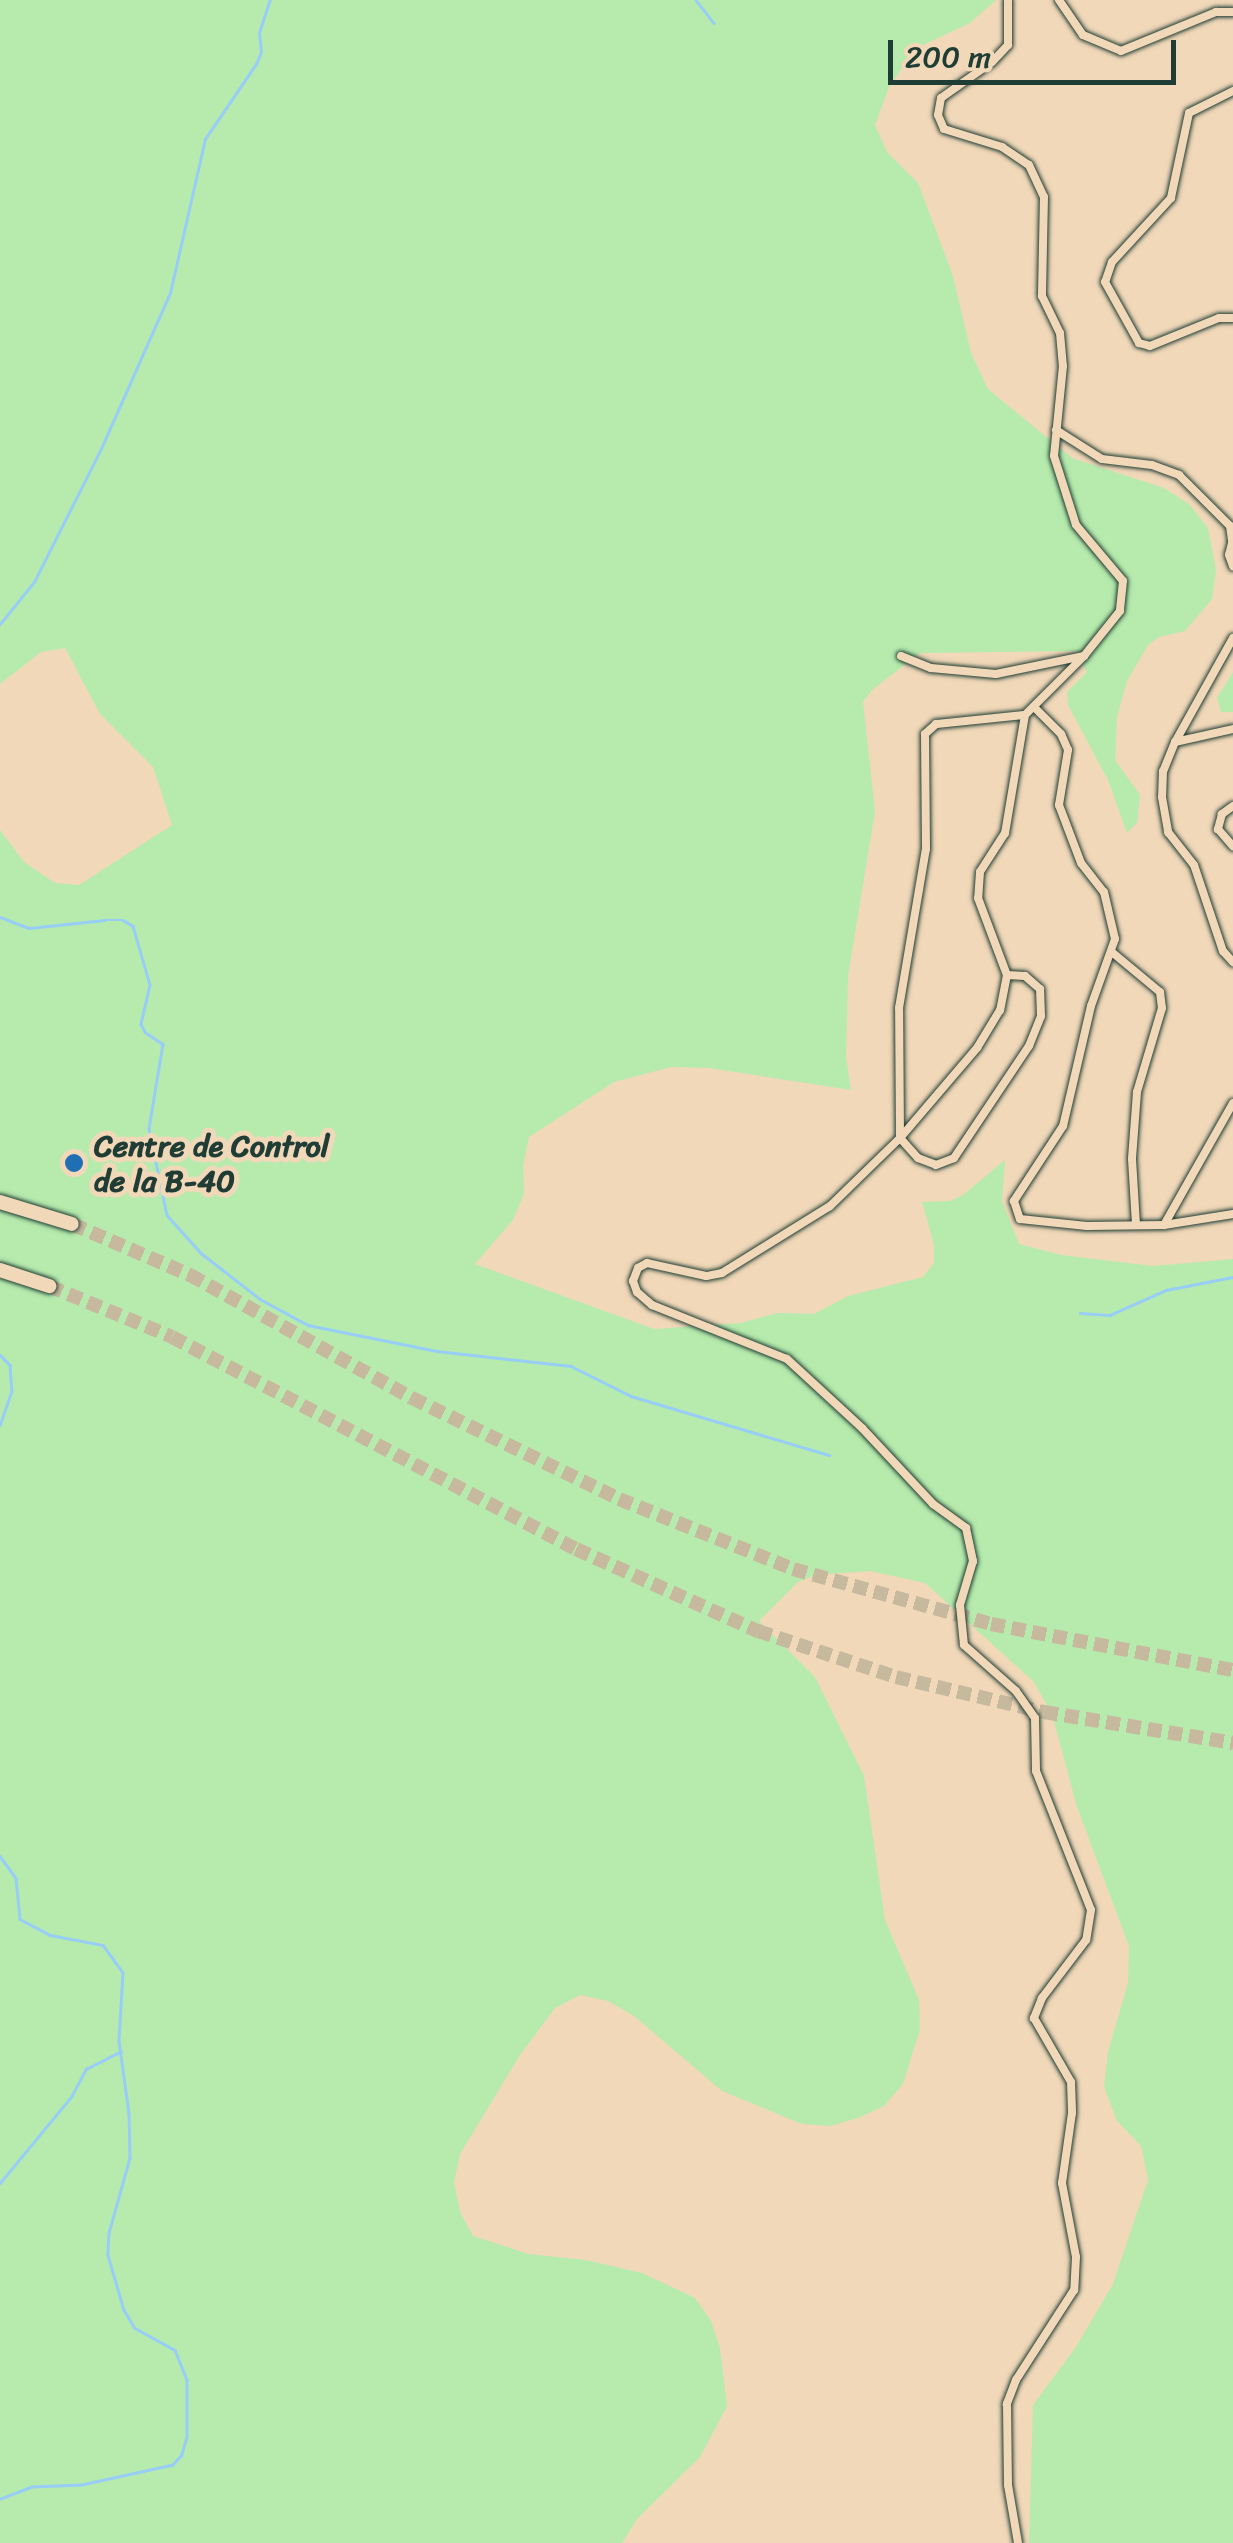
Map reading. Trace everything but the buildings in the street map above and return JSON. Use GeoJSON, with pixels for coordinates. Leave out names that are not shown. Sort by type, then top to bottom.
{"type":"FeatureCollection","features":[{"type":"Feature","properties":{"kind":"highway"},"geometry":{"type":"LineString","coordinates":[[0,1202],[72,1224]]}},
{"type":"Feature","properties":{"kind":"highway"},"geometry":{"type":"LineString","coordinates":[[0,1270],[48,1286]]}},
{"type":"Feature","properties":{"kind":"street"},"geometry":{"type":"LineString","coordinates":[[1007,975],[1024,976],[1040,988],[1041,1016],[1029,1046],[954,1158],[936,1165],[918,1158],[900,1138],[899,1008],[926,849],[925,734],[936,724],[1024,714],[1035,708],[1120,611],[1122,581],[1076,525],[1059,482],[1056,430],[1063,366],[1060,332],[1042,296],[1044,197],[1029,166],[1002,147],[944,129],[938,115],[942,98],[1008,44],[1008,0]]}},
{"type":"Feature","properties":{"kind":"street"},"geometry":{"type":"LineString","coordinates":[[1059,0],[1083,34],[1121,51],[1216,12],[1233,12]]}},
{"type":"Feature","properties":{"kind":"street"},"geometry":{"type":"LineString","coordinates":[[1233,91],[1189,113],[1171,198],[1112,262],[1105,282],[1139,343],[1150,346],[1219,318],[1233,318]]}},
{"type":"Feature","properties":{"kind":"street"},"geometry":{"type":"LineString","coordinates":[[1056,430],[1102,460],[1152,465],[1179,475],[1230,526],[1233,539],[1229,554],[1233,566]]}},
{"type":"Feature","properties":{"kind":"street"},"geometry":{"type":"LineString","coordinates":[[1233,638],[1175,742],[1163,772],[1168,832],[1194,865],[1223,950],[1233,962]]}},
{"type":"Feature","properties":{"kind":"street"},"geometry":{"type":"LineString","coordinates":[[902,656],[931,668],[996,674],[1084,656]]}},
{"type":"Feature","properties":{"kind":"street"},"geometry":{"type":"LineString","coordinates":[[1035,708],[1061,734],[1068,750],[1059,805],[1081,862],[1104,892],[1115,939],[1091,1006],[1063,1126],[1014,1200],[1020,1219],[1086,1226],[1136,1226],[1233,1214]]}},
{"type":"Feature","properties":{"kind":"street"},"geometry":{"type":"LineString","coordinates":[[1018,2543],[1006,2455],[1007,2404],[1016,2380],[1074,2290],[1076,2258],[1062,2183],[1072,2112],[1071,2082],[1034,2018],[1042,1998],[1086,1940],[1091,1910],[1036,1770],[1036,1718],[1016,1690],[964,1645],[960,1605],[973,1561],[966,1528],[933,1504],[862,1428],[787,1360],[652,1304],[637,1292],[633,1281],[638,1268],[647,1263],[706,1276],[740,1263],[830,1206],[900,1138],[977,1048],[1000,1010],[1007,975],[978,898],[980,872],[1004,833],[1024,714]]}},
{"type":"Feature","properties":{"kind":"street"},"geometry":{"type":"LineString","coordinates":[[1175,742],[1233,729]]}},
{"type":"Feature","properties":{"kind":"street"},"geometry":{"type":"LineString","coordinates":[[1233,806],[1222,814],[1218,829],[1233,846]]}},
{"type":"Feature","properties":{"kind":"street"},"geometry":{"type":"LineString","coordinates":[[1113,953],[1160,992],[1162,1008],[1137,1092],[1132,1159],[1136,1226]]}},
{"type":"Feature","properties":{"kind":"street"},"geometry":{"type":"LineString","coordinates":[[1164,1225],[1233,1103]]}},
{"type":"Feature","properties":{"kind":"green space"},"geometry":{"type":"Polygon","coordinates":[[[0,0],[996,0],[970,23],[925,44],[906,63],[889,87],[875,125],[887,152],[918,183],[953,276],[971,353],[988,389],[1072,458],[1164,488],[1189,504],[1208,528],[1216,570],[1212,599],[1185,631],[1159,637],[1148,645],[1127,681],[1117,717],[1115,760],[1140,795],[1137,823],[1127,833],[1108,780],[1068,705],[1067,692],[1087,672],[1076,651],[920,653],[872,690],[863,702],[875,811],[848,976],[846,1057],[851,1090],[709,1068],[671,1067],[614,1082],[529,1137],[523,1165],[524,1194],[513,1220],[475,1264],[654,1329],[741,1323],[777,1313],[814,1314],[848,1296],[923,1277],[934,1263],[934,1245],[922,1202],[950,1201],[963,1195],[1005,1160],[1002,1201],[1019,1244],[1061,1255],[1153,1266],[1233,1259],[1233,2543],[1029,2543],[1033,2405],[1076,2347],[1113,2284],[1148,2180],[1141,2146],[1117,2121],[1104,2087],[1108,2052],[1128,1983],[1129,1946],[1077,1807],[1052,1714],[1034,1682],[925,1583],[870,1571],[815,1575],[798,1582],[759,1621],[815,1677],[864,1776],[885,1920],[919,2000],[920,2029],[903,2084],[884,2106],[858,2118],[830,2126],[802,2124],[722,2091],[634,2016],[608,2001],[580,1995],[555,2008],[520,2055],[460,2154],[454,2182],[460,2212],[473,2236],[528,2254],[586,2260],[642,2273],[695,2298],[711,2321],[720,2348],[727,2406],[700,2457],[637,2519],[622,2543],[0,2543],[0,830],[24,862],[55,883],[79,885],[172,825],[153,767],[100,714],[65,648],[41,652],[0,684],[0,0]]]}},
{"type":"Feature","properties":{"kind":"green space"},"geometry":{"type":"Polygon","coordinates":[[[1233,672],[1233,712],[1221,712],[1217,698],[1233,672]]]}},
{"type":"Feature","properties":{"kind":"waterway"},"geometry":{"type":"LineString","coordinates":[[0,624],[34,582],[100,451],[170,293],[205,139],[256,64],[261,52],[259,33],[270,0]]}},
{"type":"Feature","properties":{"kind":"waterway"},"geometry":{"type":"LineString","coordinates":[[696,0],[714,23]]}},
{"type":"Feature","properties":{"kind":"waterway"},"geometry":{"type":"LineString","coordinates":[[0,917],[29,928],[105,920],[123,920],[133,926],[150,985],[141,1024],[145,1032],[163,1044],[149,1129],[167,1215],[201,1253],[260,1299],[308,1325],[437,1351],[571,1366],[631,1396],[829,1455]]}},
{"type":"Feature","properties":{"kind":"waterway"},"geometry":{"type":"LineString","coordinates":[[1080,1313],[1110,1315],[1166,1290],[1233,1277]]}},
{"type":"Feature","properties":{"kind":"waterway"},"geometry":{"type":"LineString","coordinates":[[0,1355],[10,1365],[12,1391],[0,1425]]}},
{"type":"Feature","properties":{"kind":"waterway"},"geometry":{"type":"LineString","coordinates":[[0,1856],[16,1878],[20,1919],[50,1935],[103,1945],[123,1973],[119,2041],[129,2113],[130,2158],[109,2233],[108,2255],[124,2310],[135,2328],[175,2350],[187,2380],[187,2437],[182,2455],[173,2465],[82,2485],[32,2487],[0,2499]]}},
{"type":"Feature","properties":{"kind":"waterway"},"geometry":{"type":"LineString","coordinates":[[0,2183],[71,2097],[86,2069],[121,2051]]}},
{"type":"Feature","properties":{"kind":"tunnel"},"geometry":{"type":"LineString","coordinates":[[72,1224],[190,1275],[412,1398],[619,1499],[793,1569],[991,1624],[1233,1670]]}},
{"type":"Feature","properties":{"kind":"tunnel"},"geometry":{"type":"LineString","coordinates":[[49,1286],[172,1337],[576,1549],[758,1631],[896,1677],[1044,1712],[1233,1743]]}},
{"type":"Feature","properties":{"kind":"place","name":"Centre de Control de la B-40"},"geometry":{"type":"Point","coordinates":[74,1163]}}]}
